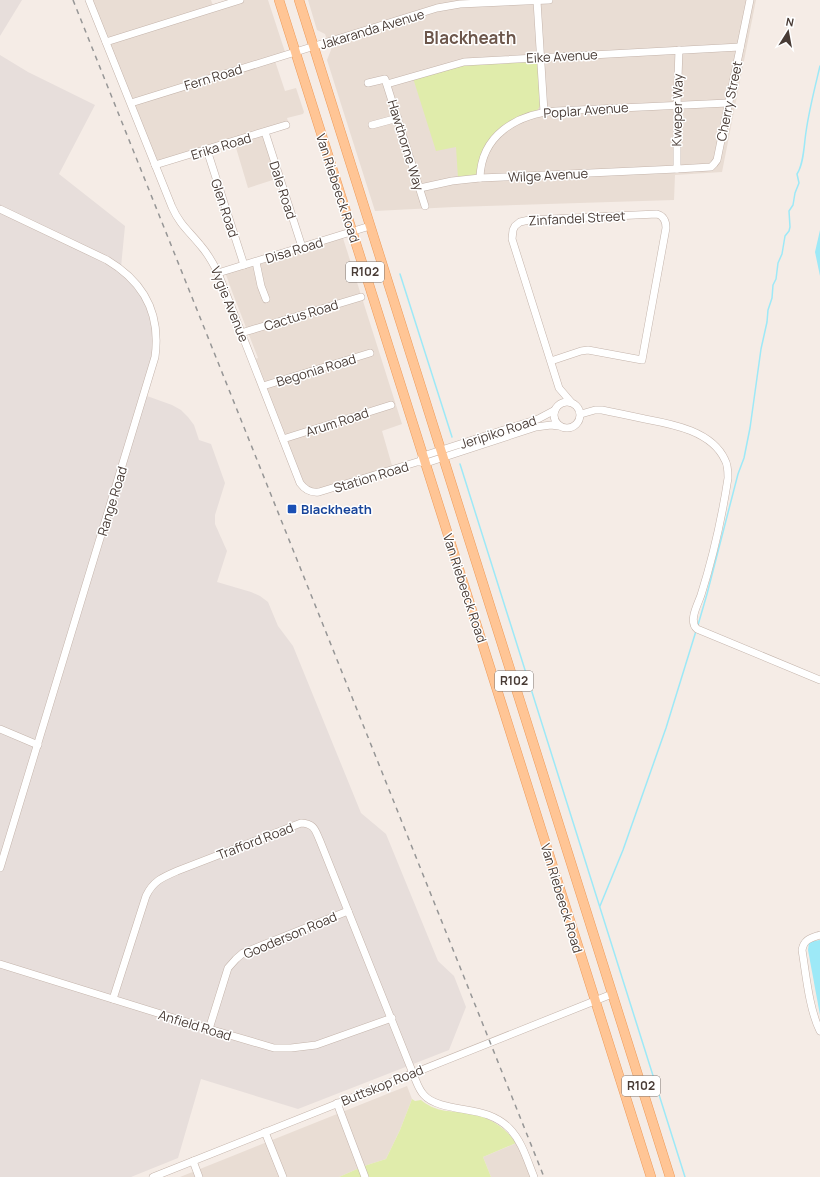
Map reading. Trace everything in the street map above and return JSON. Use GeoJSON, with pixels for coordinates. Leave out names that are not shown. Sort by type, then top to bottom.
{"type":"FeatureCollection","features":[{"type":"Feature","properties":{"kind":"main road","name":"Van Riebeeck Road"},"geometry":{"type":"LineString","coordinates":[[279,0],[423,460],[651,1177]]}},
{"type":"Feature","properties":{"kind":"main road","name":"Van Riebeeck Road"},"geometry":{"type":"LineString","coordinates":[[299,0],[670,1177]]}},
{"type":"Feature","properties":{"kind":"street","name":"Vygie Avenue"},"geometry":{"type":"LineString","coordinates":[[89,0],[177,218],[210,258],[218,273],[302,485],[312,492],[322,492]]}},
{"type":"Feature","properties":{"kind":"street"},"geometry":{"type":"LineString","coordinates":[[106,42],[240,0]]}},
{"type":"Feature","properties":{"kind":"street","name":"Jakaranda Avenue"},"geometry":{"type":"LineString","coordinates":[[295,51],[344,38],[448,3],[549,0]]}},
{"type":"Feature","properties":{"kind":"street","name":"Cherry Street"},"geometry":{"type":"LineString","coordinates":[[677,169],[711,167],[716,162],[750,0]]}},
{"type":"Feature","properties":{"kind":"street"},"geometry":{"type":"LineString","coordinates":[[537,1],[544,112]]}},
{"type":"Feature","properties":{"kind":"street","name":"Eike Avenue"},"geometry":{"type":"LineString","coordinates":[[387,84],[458,63],[541,57],[740,47]]}},
{"type":"Feature","properties":{"kind":"street","name":"Kweper Way"},"geometry":{"type":"LineString","coordinates":[[677,169],[679,50]]}},
{"type":"Feature","properties":{"kind":"street","name":"Fern Road"},"geometry":{"type":"LineString","coordinates":[[131,103],[295,51]]}},
{"type":"Feature","properties":{"kind":"street"},"geometry":{"type":"LineString","coordinates":[[368,83],[385,78],[387,84]]}},
{"type":"Feature","properties":{"kind":"street","name":"Hawthorne Way"},"geometry":{"type":"LineString","coordinates":[[387,84],[425,206]]}},
{"type":"Feature","properties":{"kind":"street","name":"Poplar Avenue"},"geometry":{"type":"LineString","coordinates":[[480,178],[480,169],[486,152],[498,134],[519,120],[544,112],[728,103]]}},
{"type":"Feature","properties":{"kind":"street"},"geometry":{"type":"LineString","coordinates":[[372,126],[398,118]]}},
{"type":"Feature","properties":{"kind":"street","name":"Erika Road"},"geometry":{"type":"LineString","coordinates":[[155,165],[286,125]]}},
{"type":"Feature","properties":{"kind":"street","name":"Dale Road"},"geometry":{"type":"LineString","coordinates":[[265,132],[302,247]]}},
{"type":"Feature","properties":{"kind":"street","name":"Glen Road"},"geometry":{"type":"LineString","coordinates":[[207,150],[244,265]]}},
{"type":"Feature","properties":{"kind":"street","name":"Wilge Avenue"},"geometry":{"type":"LineString","coordinates":[[420,188],[452,181],[480,178],[677,169]]}},
{"type":"Feature","properties":{"kind":"street","name":"Range Road"},"geometry":{"type":"LineString","coordinates":[[0,209],[107,260],[120,268],[138,286],[146,299],[152,314],[156,335],[155,357],[0,868]]}},
{"type":"Feature","properties":{"kind":"street","name":"Zinfandel Street"},"geometry":{"type":"LineString","coordinates":[[551,361],[588,350],[642,360],[666,228],[666,223],[663,217],[657,214],[529,220],[520,222],[513,230],[512,239],[559,388],[571,402]]}},
{"type":"Feature","properties":{"kind":"street","name":"Disa Road"},"geometry":{"type":"LineString","coordinates":[[218,273],[370,226]]}},
{"type":"Feature","properties":{"kind":"street"},"geometry":{"type":"LineString","coordinates":[[256,262],[261,286],[266,299]]}},
{"type":"Feature","properties":{"kind":"street","name":"Cactus Road"},"geometry":{"type":"LineString","coordinates":[[241,333],[361,297]]}},
{"type":"Feature","properties":{"kind":"street","name":"Begonia Road"},"geometry":{"type":"LineString","coordinates":[[263,386],[370,353]]}},
{"type":"Feature","properties":{"kind":"street","name":"Zinfandel Street"},"geometry":{"type":"LineString","coordinates":[[556,408],[559,388]]}},
{"type":"Feature","properties":{"kind":"street"},"geometry":{"type":"LineString","coordinates":[[563,402],[571,402],[578,407],[581,414],[579,421],[572,428],[566,429],[558,426],[554,418],[556,408],[563,402]]}},
{"type":"Feature","properties":{"kind":"street","name":"Arum Road"},"geometry":{"type":"LineString","coordinates":[[283,439],[391,405]]}},
{"type":"Feature","properties":{"kind":"street","name":"Jeripiko Road"},"geometry":{"type":"LineString","coordinates":[[441,454],[538,419],[556,408]]}},
{"type":"Feature","properties":{"kind":"street"},"geometry":{"type":"LineString","coordinates":[[581,414],[595,410],[602,410],[682,427],[704,438],[720,452],[725,460],[728,470],[726,490],[713,551],[693,618],[695,628],[820,680]]}},
{"type":"Feature","properties":{"kind":"street","name":"Jeripiko Road"},"geometry":{"type":"LineString","coordinates":[[441,454],[536,427],[551,425],[558,426]]}},
{"type":"Feature","properties":{"kind":"street","name":"Station Road"},"geometry":{"type":"LineString","coordinates":[[322,492],[441,454]]}},
{"type":"Feature","properties":{"kind":"street"},"geometry":{"type":"LineString","coordinates":[[0,729],[38,745]]}},
{"type":"Feature","properties":{"kind":"street","name":"Trafford Road"},"geometry":{"type":"LineString","coordinates":[[113,999],[146,896],[156,882],[161,878],[177,871],[302,823],[306,823],[313,826],[320,841],[422,1092],[430,1100],[437,1103],[491,1116],[501,1121],[509,1128],[520,1142],[534,1177]]}},
{"type":"Feature","properties":{"kind":"street","name":"Gooderson Road"},"geometry":{"type":"LineString","coordinates":[[209,1029],[228,968],[243,953],[348,911]]}},
{"type":"Feature","properties":{"kind":"street"},"geometry":{"type":"LineString","coordinates":[[820,935],[808,938],[802,950],[812,1008],[820,1031]]}},
{"type":"Feature","properties":{"kind":"street","name":"Anfield Road"},"geometry":{"type":"LineString","coordinates":[[0,964],[274,1048],[291,1048],[316,1045],[392,1018]]}},
{"type":"Feature","properties":{"kind":"street","name":"Buttskop Road"},"geometry":{"type":"LineString","coordinates":[[153,1177],[612,994]]}},
{"type":"Feature","properties":{"kind":"street"},"geometry":{"type":"LineString","coordinates":[[336,1103],[366,1177]]}},
{"type":"Feature","properties":{"kind":"street"},"geometry":{"type":"LineString","coordinates":[[265,1132],[283,1177]]}},
{"type":"Feature","properties":{"kind":"street"},"geometry":{"type":"LineString","coordinates":[[192,1161],[199,1177]]}},
{"type":"Feature","properties":{"kind":"shaded area"},"geometry":{"type":"Polygon","coordinates":[[[0,0],[22,0],[0,36],[0,0]]]}},
{"type":"Feature","properties":{"kind":"shaded area"},"geometry":{"type":"Polygon","coordinates":[[[89,0],[211,0],[214,9],[243,0],[268,0],[286,55],[274,58],[285,91],[296,88],[304,112],[303,114],[287,118],[289,125],[265,133],[279,178],[248,188],[234,141],[156,165],[89,0]]]}},
{"type":"Feature","properties":{"kind":"shaded area"},"geometry":{"type":"Polygon","coordinates":[[[308,0],[756,0],[722,172],[675,175],[674,200],[375,211],[327,60],[331,50],[325,34],[317,30],[308,0]]]}},
{"type":"Feature","properties":{"kind":"shaded area"},"geometry":{"type":"Polygon","coordinates":[[[0,55],[28,72],[95,105],[59,174],[125,226],[121,267],[132,278],[156,326],[147,396],[181,410],[194,425],[199,440],[211,444],[225,483],[215,515],[215,524],[227,551],[217,582],[251,592],[268,602],[278,626],[293,646],[361,813],[386,834],[438,961],[454,976],[466,1007],[449,1050],[298,1109],[201,1079],[178,1158],[131,1177],[0,1177],[0,55]]]}},
{"type":"Feature","properties":{"kind":"shaded area"},"geometry":{"type":"Polygon","coordinates":[[[342,235],[402,424],[382,431],[393,469],[322,491],[304,487],[253,360],[258,358],[225,272],[342,235]]]}},
{"type":"Feature","properties":{"kind":"shaded area"},"geometry":{"type":"Polygon","coordinates":[[[407,1086],[412,1099],[400,1130],[386,1159],[364,1166],[339,1177],[180,1177],[407,1086]]]}},
{"type":"Feature","properties":{"kind":"shaded area"},"geometry":{"type":"Polygon","coordinates":[[[519,1142],[533,1177],[491,1177],[483,1157],[519,1142]]]}},
{"type":"Feature","properties":{"kind":"green space"},"geometry":{"type":"Polygon","coordinates":[[[538,61],[540,106],[537,111],[506,125],[476,174],[474,176],[458,178],[456,147],[436,151],[413,78],[453,66],[538,61]]]}},
{"type":"Feature","properties":{"kind":"green space"},"geometry":{"type":"Polygon","coordinates":[[[412,1099],[415,1101],[421,1100],[426,1104],[440,1110],[478,1115],[493,1122],[506,1131],[516,1143],[483,1157],[491,1177],[339,1177],[364,1166],[386,1159],[400,1130],[412,1099]]]}},
{"type":"Feature","properties":{"kind":"water"},"geometry":{"type":"Polygon","coordinates":[[[820,230],[820,276],[815,252],[820,230]]]}},
{"type":"Feature","properties":{"kind":"water"},"geometry":{"type":"Polygon","coordinates":[[[820,940],[820,1015],[808,950],[809,942],[820,940]]]}},
{"type":"Feature","properties":{"kind":"waterway"},"geometry":{"type":"LineString","coordinates":[[698,625],[738,474],[744,458],[768,310],[772,298],[773,285],[776,279],[778,263],[782,254],[785,236],[790,227],[789,211],[793,205],[795,193],[799,183],[797,174],[802,159],[812,99],[820,66]]}},
{"type":"Feature","properties":{"kind":"waterway"},"geometry":{"type":"LineString","coordinates":[[400,274],[452,437]]}},
{"type":"Feature","properties":{"kind":"waterway"},"geometry":{"type":"LineString","coordinates":[[460,464],[685,1177]]}},
{"type":"Feature","properties":{"kind":"waterway"},"geometry":{"type":"LineString","coordinates":[[600,906],[623,850],[666,728],[696,631]]}},
{"type":"Feature","properties":{"kind":"railway"},"geometry":{"type":"LineString","coordinates":[[73,0],[544,1177]]}},
{"type":"Feature","properties":{"kind":"place","name":"Blackheath"},"geometry":{"type":"Point","coordinates":[292,509]}},
{"type":"Feature","properties":{"kind":"district","name":"Blackheath"},"geometry":{"type":"Point","coordinates":[470,38]}}]}
